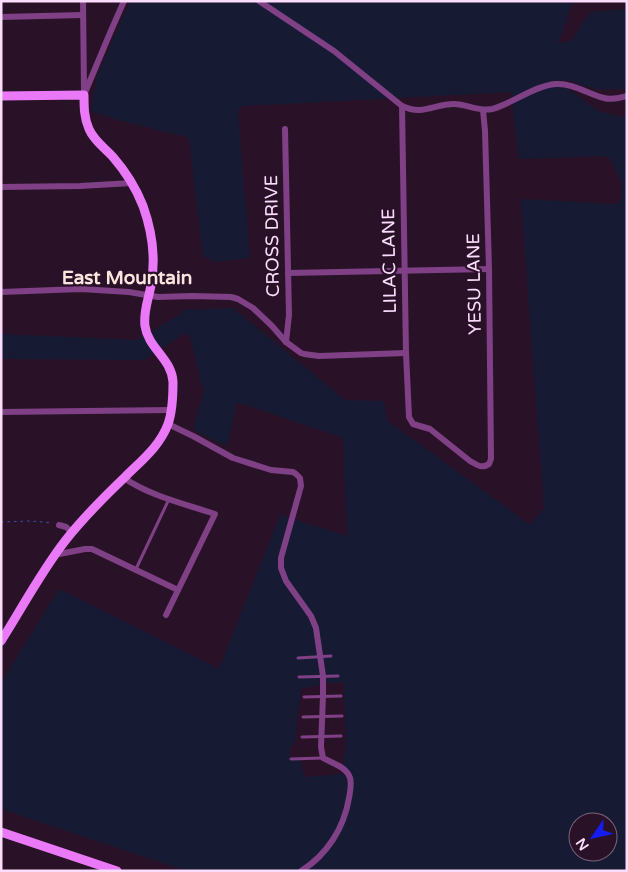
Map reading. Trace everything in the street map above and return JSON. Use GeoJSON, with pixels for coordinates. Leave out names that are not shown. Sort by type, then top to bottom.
{"type":"FeatureCollection","features":[{"type":"Feature","properties":{"kind":"street"},"geometry":{"type":"LineString","coordinates":[[1,641],[54,555],[72,532],[154,448],[168,424],[171,410],[172,374],[166,360],[148,337],[146,328],[145,311],[152,274],[152,245],[147,218],[132,183],[112,156],[92,134],[85,116],[83,1]]}},
{"type":"Feature","properties":{"kind":"street"},"geometry":{"type":"LineString","coordinates":[[84,95],[124,1]]}},
{"type":"Feature","properties":{"kind":"street"},"geometry":{"type":"LineString","coordinates":[[259,1],[334,51],[409,110],[421,111],[456,104],[483,110],[498,107],[536,89],[554,84],[566,85],[604,98],[615,99],[627,96]]}},
{"type":"Feature","properties":{"kind":"street"},"geometry":{"type":"LineString","coordinates":[[1,17],[84,15]]}},
{"type":"Feature","properties":{"kind":"street"},"geometry":{"type":"LineString","coordinates":[[1,96],[84,95]]}},
{"type":"Feature","properties":{"kind":"street","name":"LILAC LANE"},"geometry":{"type":"LineString","coordinates":[[402,106],[408,415]]}},
{"type":"Feature","properties":{"kind":"street","name":"YESU LANE"},"geometry":{"type":"LineString","coordinates":[[408,415],[413,424],[430,429],[470,461],[480,467],[489,464],[491,459],[489,269],[483,110]]}},
{"type":"Feature","properties":{"kind":"street","name":"CROSS DRIVE"},"geometry":{"type":"LineString","coordinates":[[285,129],[289,315],[286,342]]}},
{"type":"Feature","properties":{"kind":"street"},"geometry":{"type":"LineString","coordinates":[[1,187],[132,183]]}},
{"type":"Feature","properties":{"kind":"street"},"geometry":{"type":"LineString","coordinates":[[288,273],[489,269]]}},
{"type":"Feature","properties":{"kind":"street"},"geometry":{"type":"LineString","coordinates":[[1,292],[81,289],[129,292],[158,297],[231,297],[253,308],[286,342],[300,353],[310,356],[406,353]]}},
{"type":"Feature","properties":{"kind":"street"},"geometry":{"type":"LineString","coordinates":[[1,412],[171,410]]}},
{"type":"Feature","properties":{"kind":"street"},"geometry":{"type":"LineString","coordinates":[[168,424],[233,458],[271,470],[293,472],[300,478],[301,486],[283,549],[281,564],[286,581],[314,622],[323,676],[321,747],[323,758],[345,770],[350,779],[351,790],[347,812],[336,835],[325,852],[310,866],[301,871]]}},
{"type":"Feature","properties":{"kind":"street"},"geometry":{"type":"LineString","coordinates":[[124,478],[131,483],[169,499],[215,514],[166,614]]}},
{"type":"Feature","properties":{"kind":"street"},"geometry":{"type":"LineString","coordinates":[[59,525],[66,527],[72,532]]}},
{"type":"Feature","properties":{"kind":"street"},"geometry":{"type":"LineString","coordinates":[[54,555],[92,549],[178,590]]}},
{"type":"Feature","properties":{"kind":"street"},"geometry":{"type":"LineString","coordinates":[[1,832],[117,871]]}},
{"type":"Feature","properties":{"kind":"lane"},"geometry":{"type":"LineString","coordinates":[[135,570],[169,499]]}},
{"type":"Feature","properties":{"kind":"lane"},"geometry":{"type":"LineString","coordinates":[[298,658],[331,656]]}},
{"type":"Feature","properties":{"kind":"lane"},"geometry":{"type":"LineString","coordinates":[[299,677],[338,676]]}},
{"type":"Feature","properties":{"kind":"lane"},"geometry":{"type":"LineString","coordinates":[[304,697],[341,696]]}},
{"type":"Feature","properties":{"kind":"lane"},"geometry":{"type":"LineString","coordinates":[[303,717],[342,716]]}},
{"type":"Feature","properties":{"kind":"lane"},"geometry":{"type":"LineString","coordinates":[[302,737],[341,736]]}},
{"type":"Feature","properties":{"kind":"lane"},"geometry":{"type":"LineString","coordinates":[[292,759],[323,758]]}},
{"type":"Feature","properties":{"kind":"path"},"geometry":{"type":"LineString","coordinates":[[1,522],[54,523],[59,525]]}},
{"type":"Feature","properties":{"kind":"shaded area"},"geometry":{"type":"Polygon","coordinates":[[[130,1],[574,1],[558,43],[571,41],[590,12],[627,9],[627,87],[624,89],[595,89],[566,80],[558,81],[598,111],[627,118],[627,871],[187,871],[1,809],[1,683],[59,589],[219,669],[280,515],[347,536],[343,438],[237,402],[228,443],[225,445],[195,431],[194,426],[204,390],[190,337],[185,333],[144,360],[1,359],[1,334],[137,340],[181,314],[182,310],[233,308],[345,400],[384,401],[387,420],[529,524],[544,509],[521,199],[616,204],[621,199],[622,184],[611,160],[604,156],[519,159],[511,92],[243,106],[238,112],[250,258],[214,262],[203,256],[189,138],[118,120],[91,111],[97,76],[130,1]],[[326,683],[301,689],[294,745],[290,746],[290,757],[300,757],[304,777],[342,774],[346,745],[344,683],[326,683]]]}},
{"type":"Feature","properties":{"kind":"district","name":"East Mountain"},"geometry":{"type":"Point","coordinates":[127,277]}}]}
